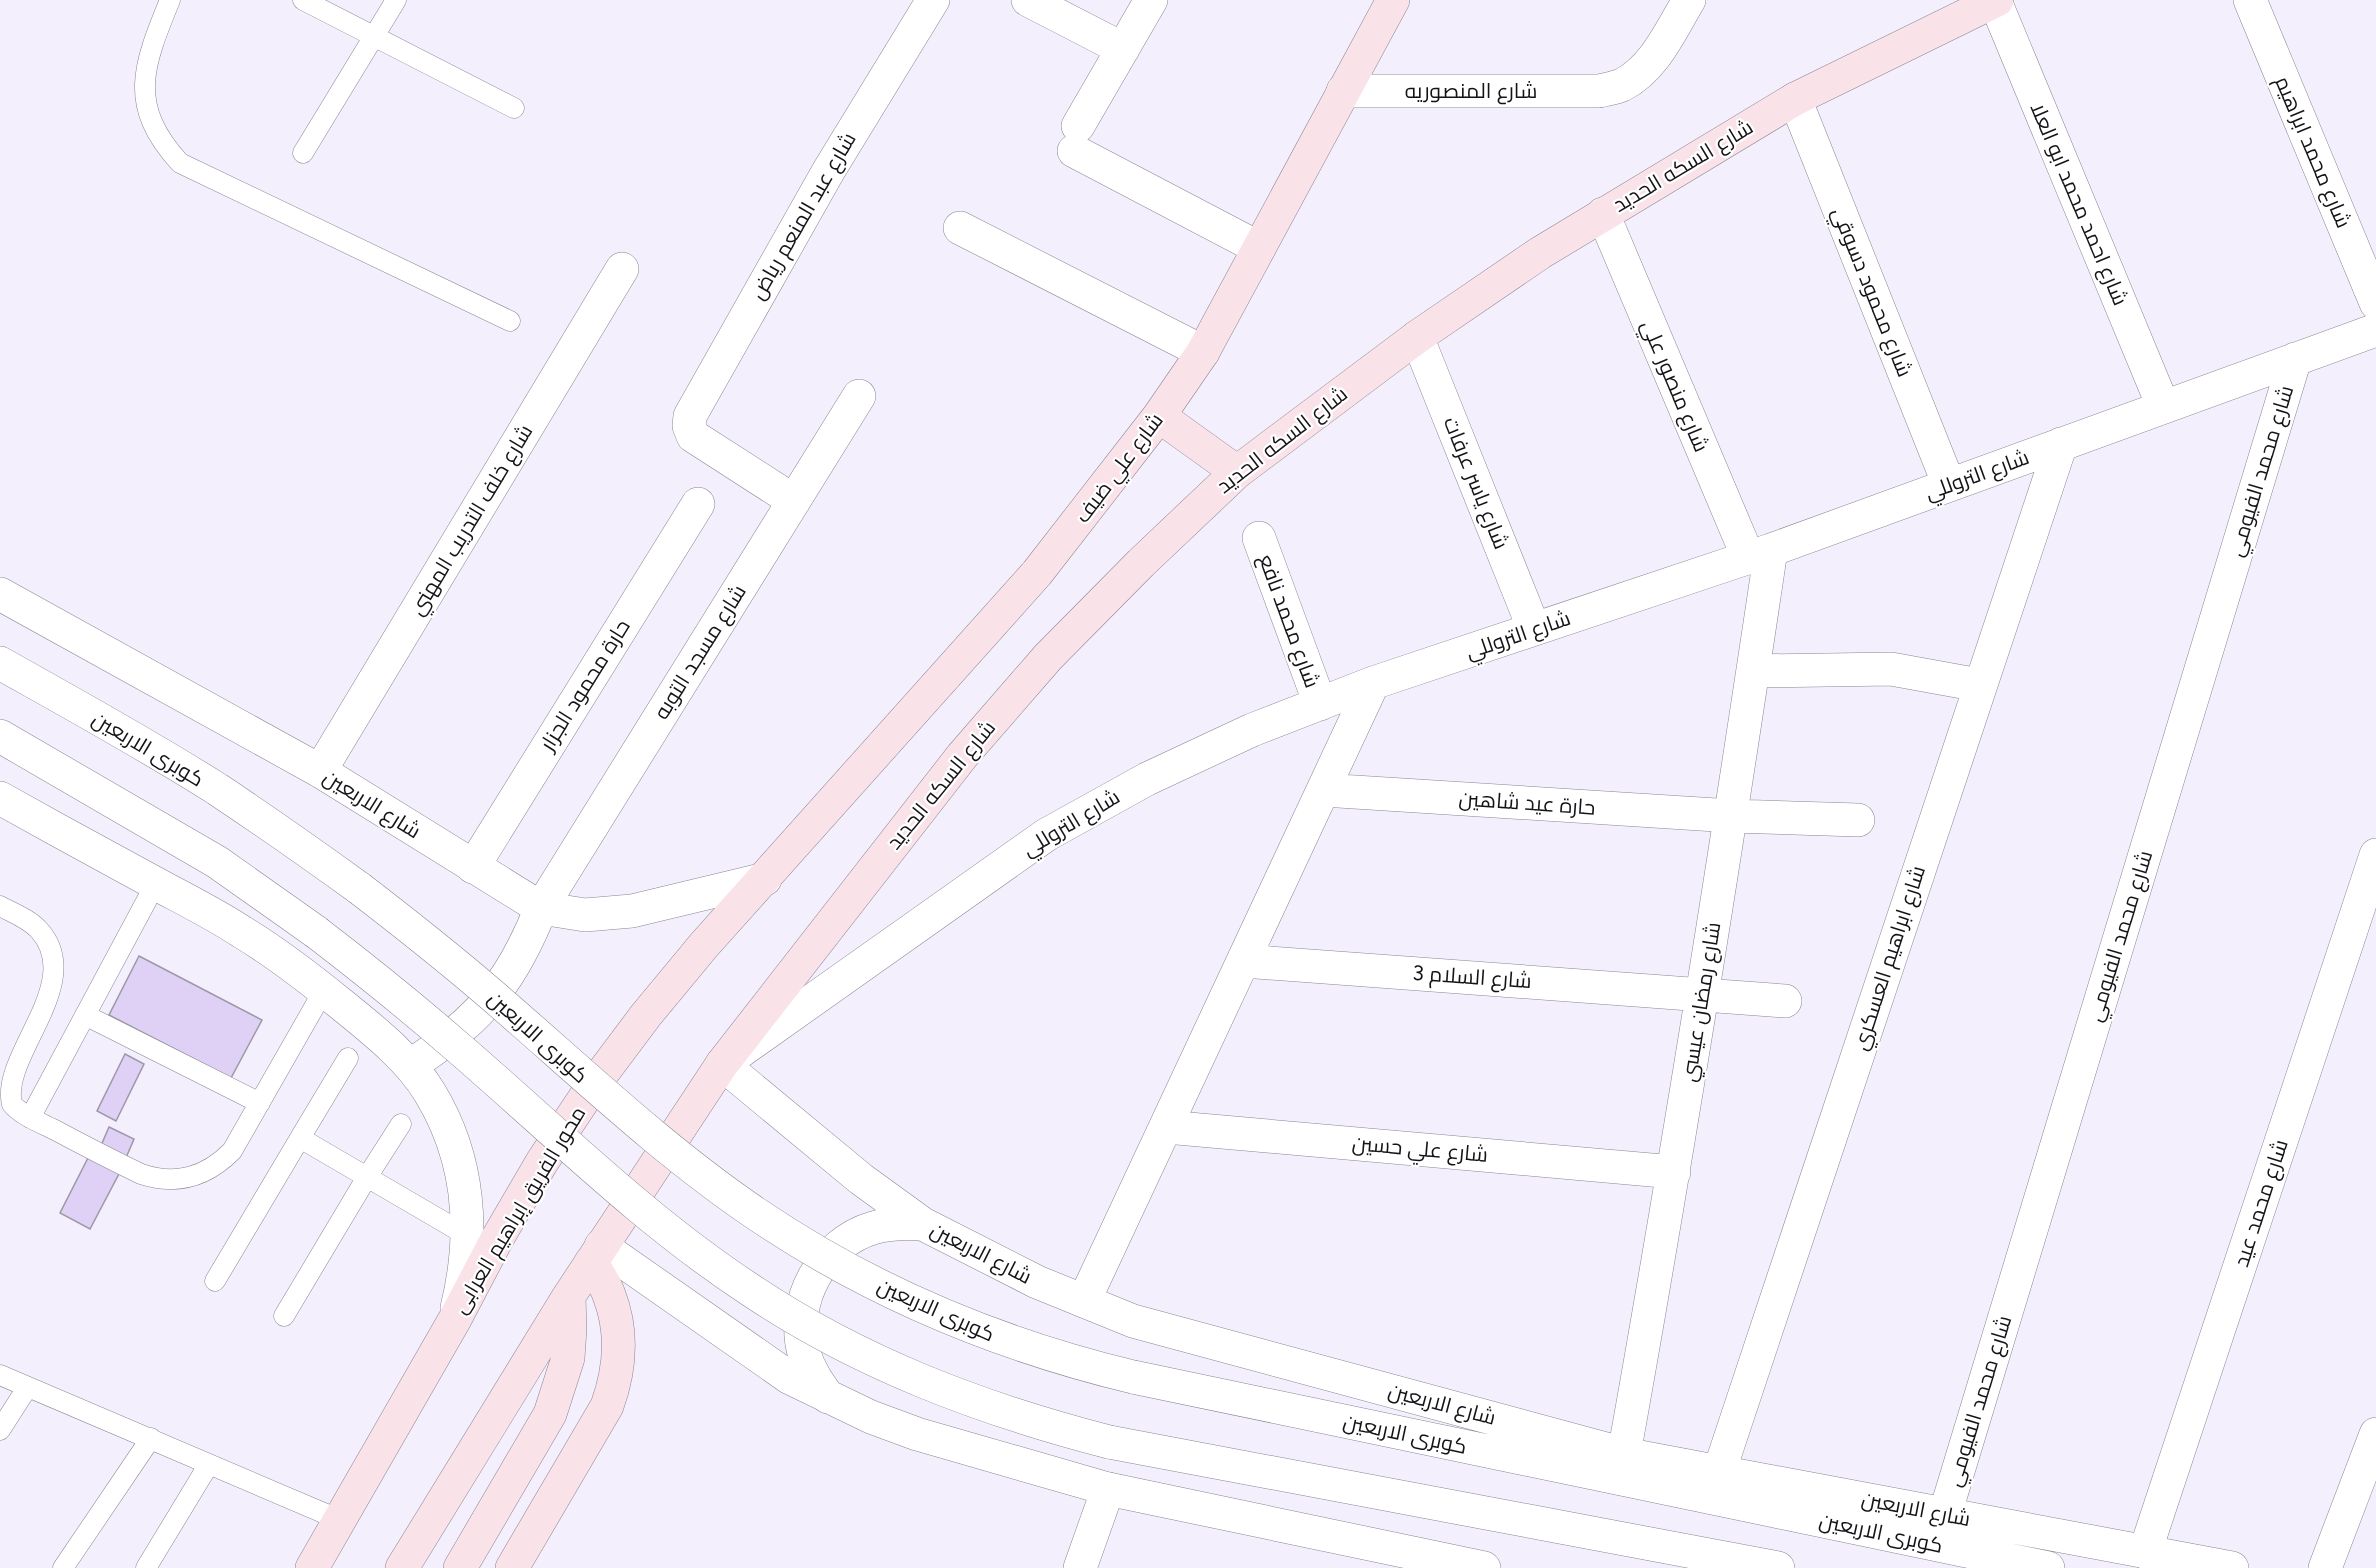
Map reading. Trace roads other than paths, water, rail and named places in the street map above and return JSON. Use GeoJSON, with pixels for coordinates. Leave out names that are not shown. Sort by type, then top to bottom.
{"type":"FeatureCollection","features":[{"type":"Feature","properties":{"kind":"main road","name":"شارع علي ضيف"},"geometry":{"type":"LineString","coordinates":[[765,879],[1037,573],[1159,416],[1203,352],[1393,0]]}},
{"type":"Feature","properties":{"kind":"main road","name":"شارع السكه الحديد"},"geometry":{"type":"LineString","coordinates":[[722,1064],[962,756],[1048,657],[1140,562],[1237,472],[1417,337],[1540,253],[1795,99],[1996,1]]}},
{"type":"Feature","properties":{"kind":"main road"},"geometry":{"type":"LineString","coordinates":[[1159,416],[1237,472]]}},
{"type":"Feature","properties":{"kind":"main road","name":"محور الفريق إبراهيم العرابى"},"geometry":{"type":"LineString","coordinates":[[312,1568],[497,1239],[543,1162],[592,1087],[646,1015],[704,945],[765,879]]}},
{"type":"Feature","properties":{"kind":"main road"},"geometry":{"type":"LineString","coordinates":[[402,1568],[569,1296],[722,1064]]}},
{"type":"Feature","properties":{"kind":"main road"},"geometry":{"type":"LineString","coordinates":[[512,1568],[607,1406],[614,1387],[619,1342],[616,1317],[596,1254]]}},
{"type":"Feature","properties":{"kind":"main road"},"geometry":{"type":"LineString","coordinates":[[460,1568],[550,1414],[568,1358],[569,1296]]}},
{"type":"Feature","properties":{"kind":"street","name":"شارع عبد المنعم رياض"},"geometry":{"type":"LineString","coordinates":[[794,501],[693,436],[689,426],[690,416],[829,170],[933,0]]}},
{"type":"Feature","properties":{"kind":"street"},"geometry":{"type":"LineString","coordinates":[[1028,0],[1123,49]]}},
{"type":"Feature","properties":{"kind":"street"},"geometry":{"type":"LineString","coordinates":[[1151,0],[1076,139],[1259,248]]}},
{"type":"Feature","properties":{"kind":"street","name":"شارع المنصوريه"},"geometry":{"type":"LineString","coordinates":[[1343,91],[1599,91],[1621,85],[1641,72],[1656,56],[1689,0]]}},
{"type":"Feature","properties":{"kind":"street","name":"شارع محمد ابراهيم"},"geometry":{"type":"LineString","coordinates":[[2250,0],[2376,303]]}},
{"type":"Feature","properties":{"kind":"street","name":"شارع احمد محمد ابو العلا"},"geometry":{"type":"LineString","coordinates":[[1996,1],[2163,406]]}},
{"type":"Feature","properties":{"kind":"street","name":"شارع محمود دسوقي"},"geometry":{"type":"LineString","coordinates":[[1795,99],[1949,484]]}},
{"type":"Feature","properties":{"kind":"street","name":"شارع منصور علي"},"geometry":{"type":"LineString","coordinates":[[1603,214],[1760,554]]}},
{"type":"Feature","properties":{"kind":"street"},"geometry":{"type":"LineString","coordinates":[[960,228],[1203,352]]}},
{"type":"Feature","properties":{"kind":"street","name":"شارع خلف التدريب المهني"},"geometry":{"type":"LineString","coordinates":[[320,771],[622,269]]}},
{"type":"Feature","properties":{"kind":"street","name":"شارع التروللي"},"geometry":{"type":"LineString","coordinates":[[722,1064],[1046,835],[1147,778],[1252,729],[1373,683],[1760,554],[2376,330]]}},
{"type":"Feature","properties":{"kind":"street","name":"شارع ياسر عرفات"},"geometry":{"type":"LineString","coordinates":[[1417,337],[1534,629]]}},
{"type":"Feature","properties":{"kind":"street","name":"شارع محمد الفيومي"},"geometry":{"type":"LineString","coordinates":[[1945,1514],[2295,359]]}},
{"type":"Feature","properties":{"kind":"street","name":"شارع مسجد التوبه"},"geometry":{"type":"LineString","coordinates":[[411,1065],[467,1025],[490,999],[517,961],[541,908],[859,396]]}},
{"type":"Feature","properties":{"kind":"street","name":"شارع ابراهيم العسكري"},"geometry":{"type":"LineString","coordinates":[[1719,1472],[2061,444]]}},
{"type":"Feature","properties":{"kind":"street","name":"حارة محمود الجزار"},"geometry":{"type":"LineString","coordinates":[[473,867],[698,504]]}},
{"type":"Feature","properties":{"kind":"street","name":"شارع محمد نافع"},"geometry":{"type":"LineString","coordinates":[[1259,538],[1320,704]]}},
{"type":"Feature","properties":{"kind":"street","name":"شارع رمضان عيسي"},"geometry":{"type":"LineString","coordinates":[[1624,1454],[1674,1172],[1701,994],[1732,816],[1753,671],[1760,554]]}},
{"type":"Feature","properties":{"kind":"street","name":"شارع الاربعين"},"geometry":{"type":"LineString","coordinates":[[0,594],[320,771],[541,908],[585,915],[632,911],[765,879]]}},
{"type":"Feature","properties":{"kind":"street","name":"كوبرى الاربعين"},"geometry":{"type":"LineString","coordinates":[[0,663],[140,742],[215,788],[288,837],[359,888],[486,990],[661,1144],[759,1216],[866,1279],[922,1305],[1016,1344],[1054,1357],[1133,1377],[2048,1568]]}},
{"type":"Feature","properties":{"kind":"street"},"geometry":{"type":"LineString","coordinates":[[1753,671],[1891,669],[1979,685]]}},
{"type":"Feature","properties":{"kind":"street"},"geometry":{"type":"LineString","coordinates":[[1084,1301],[1373,683]]}},
{"type":"Feature","properties":{"kind":"street"},"geometry":{"type":"LineString","coordinates":[[0,736],[217,862],[316,932],[454,1044],[595,1171],[696,1252],[749,1290],[861,1355],[909,1377],[1007,1414],[1109,1442],[1778,1568]]}},
{"type":"Feature","properties":{"kind":"street","name":"حارة عيد شاهين"},"geometry":{"type":"LineString","coordinates":[[1323,790],[1732,816],[1858,820]]}},
{"type":"Feature","properties":{"kind":"street"},"geometry":{"type":"LineString","coordinates":[[0,798],[243,932],[324,990],[411,1065],[440,1112],[457,1154],[466,1194],[468,1236],[464,1277],[454,1319]]}},
{"type":"Feature","properties":{"kind":"street","name":"شارع محمد عيد"},"geometry":{"type":"LineString","coordinates":[[2145,1552],[2376,855]]}},
{"type":"Feature","properties":{"kind":"street","name":"شارع السلام 3"},"geometry":{"type":"LineString","coordinates":[[1244,961],[1785,1001]]}},
{"type":"Feature","properties":{"kind":"street","name":"شارع الاربعين"},"geometry":{"type":"LineString","coordinates":[[722,1064],[861,1179],[923,1224],[1037,1282],[1132,1321],[1624,1454],[2232,1568]]}},
{"type":"Feature","properties":{"kind":"street","name":"شارع علي حسين"},"geometry":{"type":"LineString","coordinates":[[1166,1126],[1674,1172]]}},
{"type":"Feature","properties":{"kind":"street"},"geometry":{"type":"LineString","coordinates":[[828,1397],[813,1376],[804,1352],[801,1327],[804,1301],[813,1277],[828,1256],[849,1239],[872,1228],[897,1223],[923,1224]]}},
{"type":"Feature","properties":{"kind":"street"},"geometry":{"type":"LineString","coordinates":[[596,1254],[790,1378],[871,1417],[917,1434],[1108,1489],[1484,1568]]}},
{"type":"Feature","properties":{"kind":"street"},"geometry":{"type":"LineString","coordinates":[[2325,1568],[2376,1434]]}},
{"type":"Feature","properties":{"kind":"street"},"geometry":{"type":"LineString","coordinates":[[1080,1568],[1108,1489]]}},
{"type":"Feature","properties":{"kind":"lane"},"geometry":{"type":"LineString","coordinates":[[170,0],[147,57],[144,77],[145,101],[152,124],[163,145],[180,163],[510,321]]}},
{"type":"Feature","properties":{"kind":"lane"},"geometry":{"type":"LineString","coordinates":[[303,0],[514,108]]}},
{"type":"Feature","properties":{"kind":"lane"},"geometry":{"type":"LineString","coordinates":[[303,153],[396,0]]}},
{"type":"Feature","properties":{"kind":"lane"},"geometry":{"type":"LineString","coordinates":[[30,1118],[156,884]]}},
{"type":"Feature","properties":{"kind":"lane"},"geometry":{"type":"LineString","coordinates":[[0,906],[30,922],[40,931],[50,955],[48,981],[4,1070],[4,1082],[9,1098],[20,1112],[30,1118],[141,1174],[156,1179],[190,1178],[220,1163],[232,1151],[324,990]]}},
{"type":"Feature","properties":{"kind":"lane"},"geometry":{"type":"LineString","coordinates":[[85,1015],[260,1103]]}},
{"type":"Feature","properties":{"kind":"lane"},"geometry":{"type":"LineString","coordinates":[[215,1281],[348,1058]]}},
{"type":"Feature","properties":{"kind":"lane"},"geometry":{"type":"LineString","coordinates":[[284,1316],[401,1124]]}},
{"type":"Feature","properties":{"kind":"lane"},"geometry":{"type":"LineString","coordinates":[[300,1138],[468,1236]]}},
{"type":"Feature","properties":{"kind":"lane"},"geometry":{"type":"LineString","coordinates":[[0,1375],[340,1520]]}},
{"type":"Feature","properties":{"kind":"lane"},"geometry":{"type":"LineString","coordinates":[[0,1430],[27,1388]]}},
{"type":"Feature","properties":{"kind":"lane"},"geometry":{"type":"LineString","coordinates":[[63,1568],[151,1438]]}},
{"type":"Feature","properties":{"kind":"lane"},"geometry":{"type":"LineString","coordinates":[[146,1568],[209,1464]]}}]}
